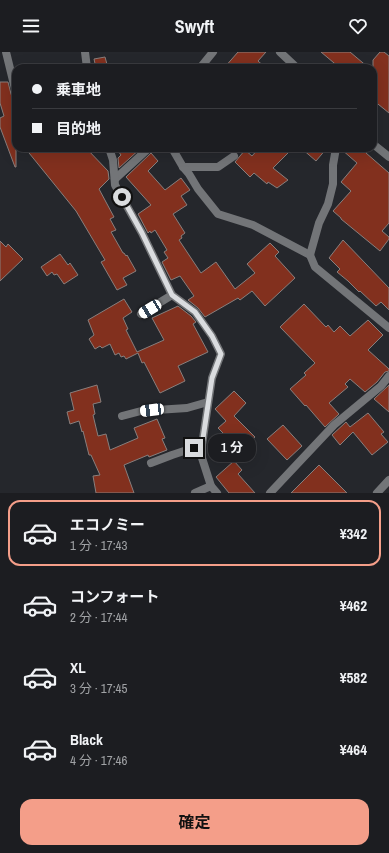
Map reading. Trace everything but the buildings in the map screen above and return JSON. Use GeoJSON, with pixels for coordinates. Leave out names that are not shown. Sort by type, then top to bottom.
{"type":"FeatureCollection","features":[{"type":"Feature","properties":{"kind":"street"},"geometry":{"type":"LineString","coordinates":[[6,52],[12,77]]}},
{"type":"Feature","properties":{"kind":"street"},"geometry":{"type":"LineString","coordinates":[[85,52],[86,64]]}},
{"type":"Feature","properties":{"kind":"street"},"geometry":{"type":"LineString","coordinates":[[203,64],[213,52]]}},
{"type":"Feature","properties":{"kind":"street"},"geometry":{"type":"LineString","coordinates":[[280,52],[293,64]]}},
{"type":"Feature","properties":{"kind":"street"},"geometry":{"type":"LineString","coordinates":[[377,147],[389,157]]}},
{"type":"Feature","properties":{"kind":"street"},"geometry":{"type":"LineString","coordinates":[[110,152],[113,160],[115,185],[142,233],[172,295],[195,312],[212,336],[221,354],[212,378],[202,445],[202,458],[211,486],[217,493]]}},
{"type":"Feature","properties":{"kind":"street"},"geometry":{"type":"LineString","coordinates":[[115,179],[145,152]]}},
{"type":"Feature","properties":{"kind":"street"},"geometry":{"type":"LineString","coordinates":[[174,152],[183,168],[218,214],[253,225],[310,255]]}},
{"type":"Feature","properties":{"kind":"street"},"geometry":{"type":"LineString","coordinates":[[335,152],[333,165],[333,184],[328,204],[319,223],[310,255],[315,267],[389,328]]}},
{"type":"Feature","properties":{"kind":"street"},"geometry":{"type":"LineString","coordinates":[[183,168],[218,167],[234,156]]}},
{"type":"Feature","properties":{"kind":"street"},"geometry":{"type":"LineString","coordinates":[[141,314],[172,295]]}},
{"type":"Feature","properties":{"kind":"street"},"geometry":{"type":"LineString","coordinates":[[270,493],[334,425],[381,386],[389,376]]}},
{"type":"Feature","properties":{"kind":"street"},"geometry":{"type":"LineString","coordinates":[[122,416],[141,411],[187,408],[208,402]]}},
{"type":"Feature","properties":{"kind":"street"},"geometry":{"type":"LineString","coordinates":[[150,463],[172,454],[202,445]]}},
{"type":"Feature","properties":{"kind":"street"},"geometry":{"type":"LineString","coordinates":[[377,493],[389,480]]}},
{"type":"Feature","properties":{"kind":"street"},"geometry":{"type":"LineString","coordinates":[[195,493],[211,486]]}},
{"type":"Feature","properties":{"kind":"route"},"geometry":{"type":"LineString","coordinates":[[122,197],[142,233],[172,295],[195,312],[212,336],[221,354],[212,378],[202,445],[194,448]]}}]}
